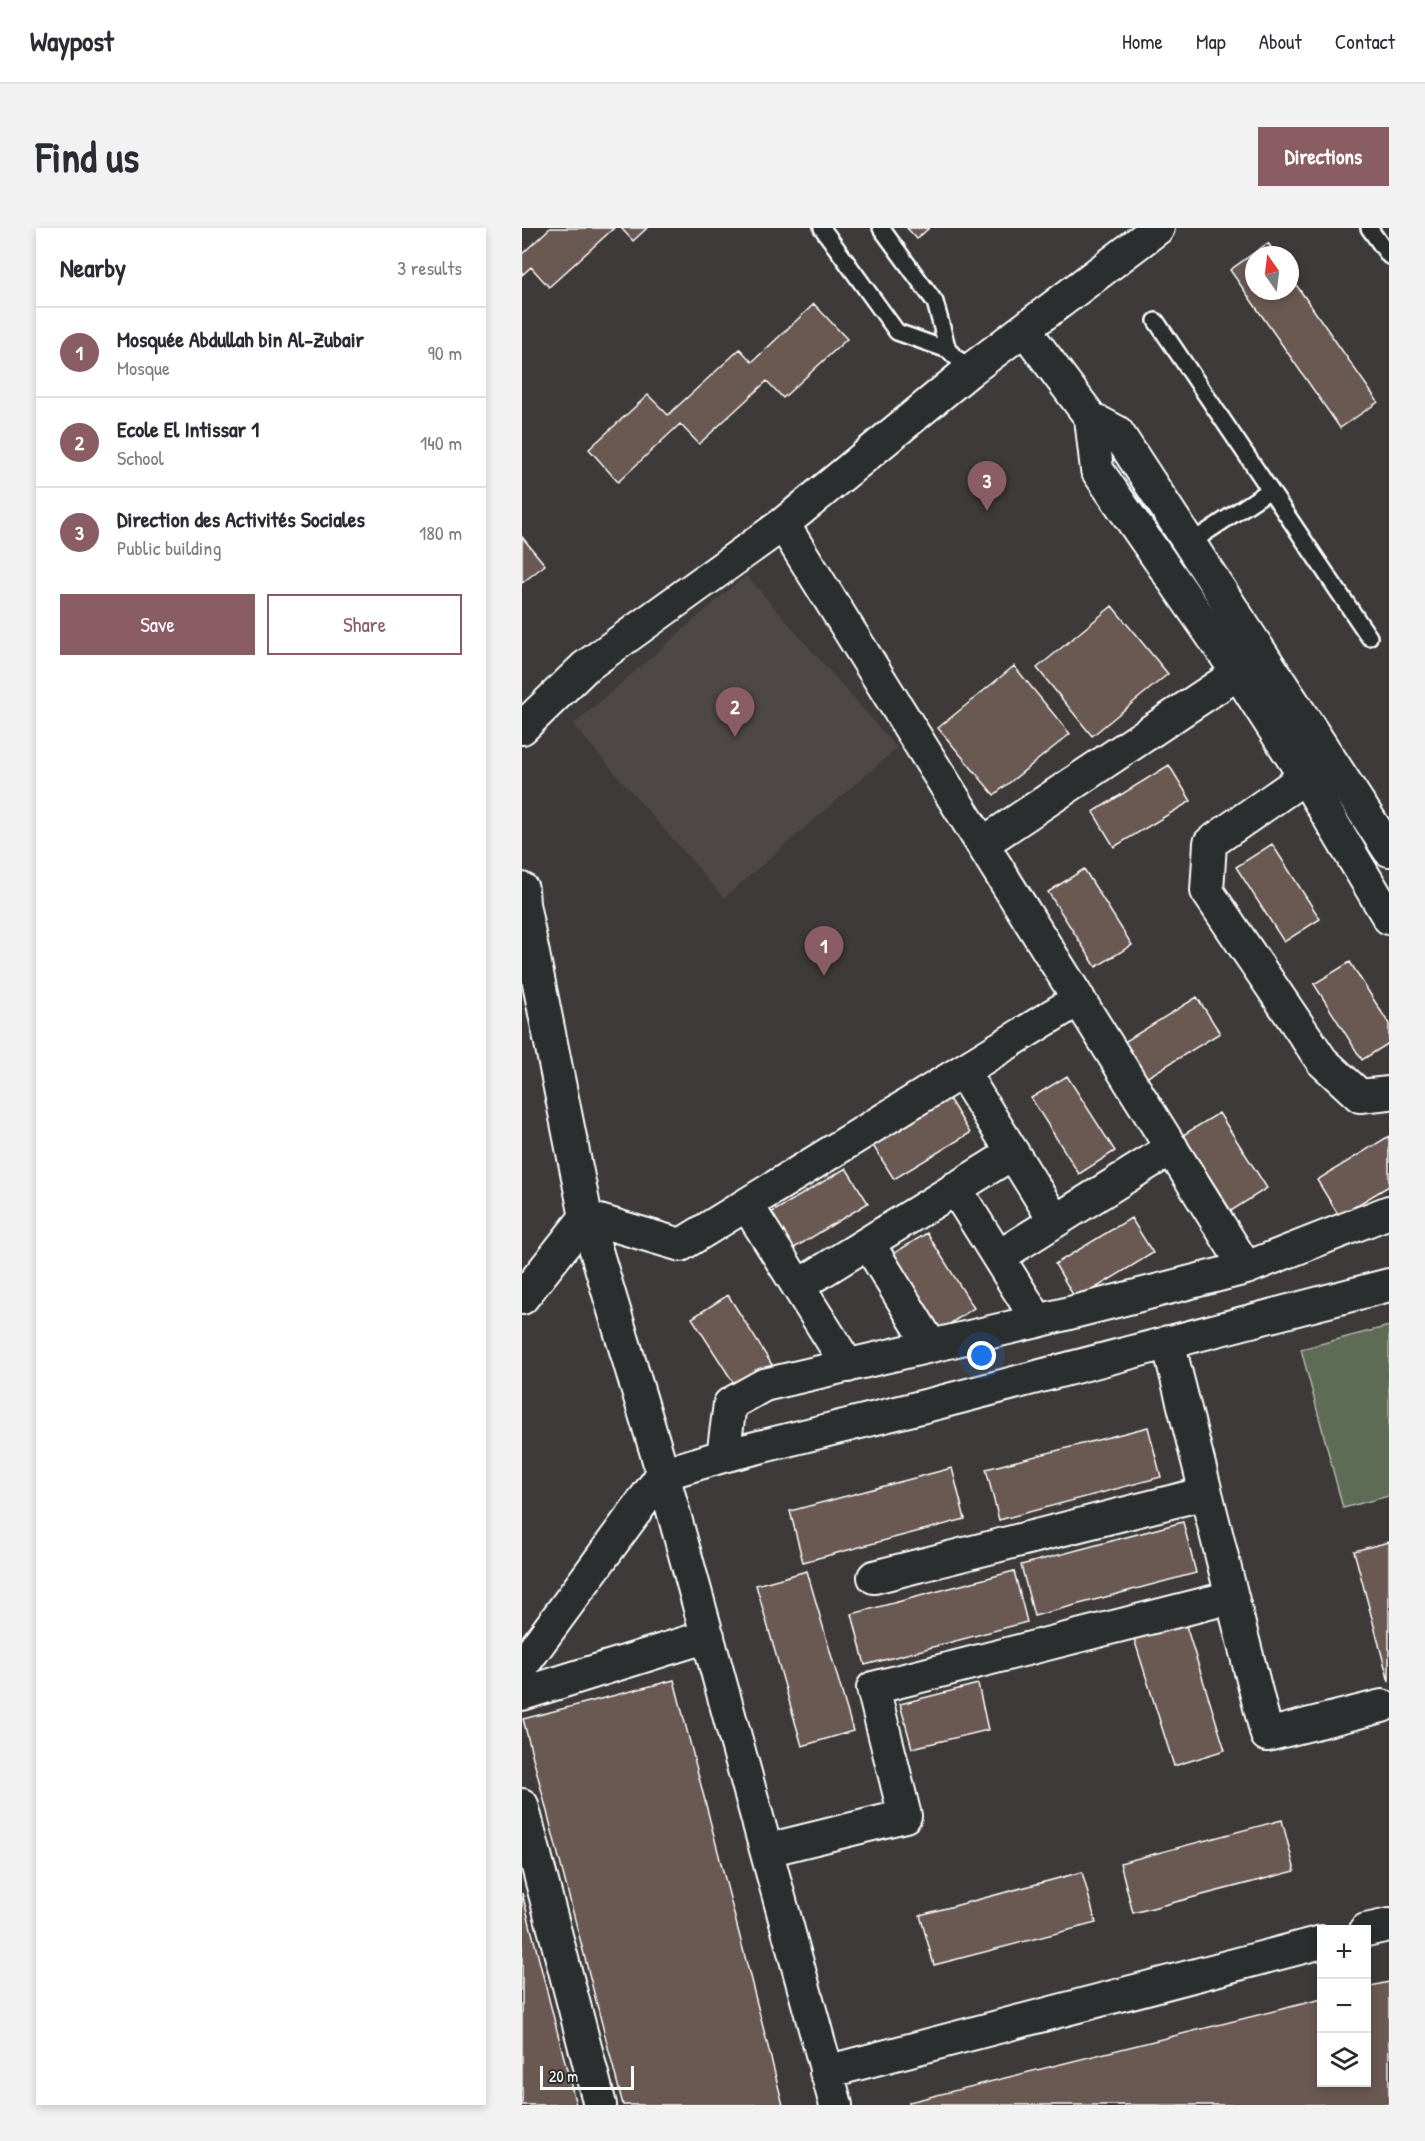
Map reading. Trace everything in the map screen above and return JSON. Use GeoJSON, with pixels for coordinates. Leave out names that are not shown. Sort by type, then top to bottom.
{"type":"FeatureCollection","features":[{"type":"Feature","properties":{"kind":"street"},"geometry":{"type":"LineString","coordinates":[[522,728],[585,667],[783,524],[959,360],[1025,330],[1158,228]]}},
{"type":"Feature","properties":{"kind":"street"},"geometry":{"type":"LineString","coordinates":[[1025,330],[1091,418],[1117,432],[1389,850]]}},
{"type":"Feature","properties":{"kind":"street"},"geometry":{"type":"LineString","coordinates":[[1091,418],[1097,470],[1238,673],[1305,777],[1389,918]]}},
{"type":"Feature","properties":{"kind":"street"},"geometry":{"type":"LineString","coordinates":[[783,524],[1246,1268]]}},
{"type":"Feature","properties":{"kind":"street"},"geometry":{"type":"LineString","coordinates":[[982,844],[1238,673]]}},
{"type":"Feature","properties":{"kind":"street"},"geometry":{"type":"LineString","coordinates":[[1305,777],[1210,843],[1207,891],[1322,1061],[1360,1096],[1389,1093]]}},
{"type":"Feature","properties":{"kind":"street"},"geometry":{"type":"LineString","coordinates":[[522,889],[530,978],[586,1217],[663,1474],[836,2105]]}},
{"type":"Feature","properties":{"kind":"street"},"geometry":{"type":"LineString","coordinates":[[586,1217],[681,1245],[1079,999]]}},
{"type":"Feature","properties":{"kind":"street"},"geometry":{"type":"LineString","coordinates":[[962,1071],[1055,1221]]}},
{"type":"Feature","properties":{"kind":"street"},"geometry":{"type":"LineString","coordinates":[[998,1257],[1172,1148]]}},
{"type":"Feature","properties":{"kind":"street"},"geometry":{"type":"LineString","coordinates":[[798,1286],[1013,1153]]}},
{"type":"Feature","properties":{"kind":"street"},"geometry":{"type":"LineString","coordinates":[[955,1188],[1038,1321]]}},
{"type":"Feature","properties":{"kind":"street"},"geometry":{"type":"LineString","coordinates":[[747,1205],[848,1366]]}},
{"type":"Feature","properties":{"kind":"street"},"geometry":{"type":"LineString","coordinates":[[723,1456],[730,1404],[764,1385],[1038,1321],[1246,1268],[1389,1212]]}},
{"type":"Feature","properties":{"kind":"street"},"geometry":{"type":"LineString","coordinates":[[522,1298],[586,1217]]}},
{"type":"Feature","properties":{"kind":"street"},"geometry":{"type":"LineString","coordinates":[[868,1243],[931,1346]]}},
{"type":"Feature","properties":{"kind":"street"},"geometry":{"type":"LineString","coordinates":[[522,1666],[663,1474],[723,1456],[937,1403],[1389,1285]]}},
{"type":"Feature","properties":{"kind":"street"},"geometry":{"type":"LineString","coordinates":[[1168,1342],[1267,1735],[1382,1706]]}},
{"type":"Feature","properties":{"kind":"street"},"geometry":{"type":"LineString","coordinates":[[874,1577],[1206,1493]]}},
{"type":"Feature","properties":{"kind":"street"},"geometry":{"type":"LineString","coordinates":[[766,1850],[905,1816],[873,1688],[1232,1597]]}},
{"type":"Feature","properties":{"kind":"street"},"geometry":{"type":"LineString","coordinates":[[522,1694],[708,1636]]}},
{"type":"Feature","properties":{"kind":"street"},"geometry":{"type":"LineString","coordinates":[[522,1805],[529,1864],[600,2105]]}},
{"type":"Feature","properties":{"kind":"street"},"geometry":{"type":"LineString","coordinates":[[1371,1929],[1389,1924]]}},
{"type":"Feature","properties":{"kind":"street"},"geometry":{"type":"LineString","coordinates":[[826,2072],[1317,1943]]}},
{"type":"Feature","properties":{"kind":"lane"},"geometry":{"type":"LineString","coordinates":[[822,228],[897,332],[959,360]]}},
{"type":"Feature","properties":{"kind":"lane"},"geometry":{"type":"LineString","coordinates":[[881,228],[936,302],[959,360]]}},
{"type":"Feature","properties":{"kind":"lane"},"geometry":{"type":"LineString","coordinates":[[1369,228],[1389,256]]}},
{"type":"Feature","properties":{"kind":"lane"},"geometry":{"type":"LineString","coordinates":[[1156,321],[1369,637]]}},
{"type":"Feature","properties":{"kind":"lane"},"geometry":{"type":"LineString","coordinates":[[1190,543],[1270,490]]}},
{"type":"Feature","properties":{"kind":"shaded area"},"geometry":{"type":"Polygon","coordinates":[[[746,575],[897,748],[724,898],[573,725],[746,575]]]}},
{"type":"Feature","properties":{"kind":"green space"},"geometry":{"type":"Polygon","coordinates":[[[1389,1326],[1389,1496],[1343,1508],[1301,1349],[1389,1326]]]}},
{"type":"Feature","properties":{"kind":"building"},"geometry":{"type":"Polygon","coordinates":[[[550,228],[614,228],[549,287],[531,267],[522,275],[522,254],[550,228]]]}},
{"type":"Feature","properties":{"kind":"building"},"geometry":{"type":"Polygon","coordinates":[[[621,228],[647,228],[633,241],[621,228]]]}},
{"type":"Feature","properties":{"kind":"building"},"geometry":{"type":"Polygon","coordinates":[[[907,228],[929,228],[917,239],[907,228]]]}},
{"type":"Feature","properties":{"kind":"building"},"geometry":{"type":"Polygon","coordinates":[[[1245,259],[1245,292],[1230,270],[1245,259]]]}},
{"type":"Feature","properties":{"kind":"building"},"geometry":{"type":"Polygon","coordinates":[[[1299,289],[1378,402],[1340,428],[1251,300],[1299,300],[1299,289]]]}},
{"type":"Feature","properties":{"kind":"building"},"geometry":{"type":"Polygon","coordinates":[[[814,304],[847,339],[783,398],[767,381],[699,444],[680,424],[618,482],[589,449],[648,395],[668,415],[740,349],[752,362],[814,304]]]}},
{"type":"Feature","properties":{"kind":"building"},"geometry":{"type":"Polygon","coordinates":[[[522,537],[545,565],[522,583],[522,537]]]}},
{"type":"Feature","properties":{"kind":"building"},"geometry":{"type":"Polygon","coordinates":[[[1112,606],[1168,674],[1092,736],[1037,668],[1112,606]]]}},
{"type":"Feature","properties":{"kind":"building"},"geometry":{"type":"Polygon","coordinates":[[[1014,666],[1070,734],[994,795],[938,728],[1014,666]]]}},
{"type":"Feature","properties":{"kind":"building"},"geometry":{"type":"Polygon","coordinates":[[[1169,765],[1191,801],[1114,847],[1093,812],[1169,765]]]}},
{"type":"Feature","properties":{"kind":"building"},"geometry":{"type":"Polygon","coordinates":[[[1272,844],[1320,919],[1284,942],[1236,867],[1272,844]]]}},
{"type":"Feature","properties":{"kind":"building"},"geometry":{"type":"Polygon","coordinates":[[[1084,869],[1132,945],[1096,967],[1048,892],[1084,869]]]}},
{"type":"Feature","properties":{"kind":"building"},"geometry":{"type":"Polygon","coordinates":[[[1350,962],[1389,1024],[1389,1043],[1362,1060],[1314,984],[1350,962]]]}},
{"type":"Feature","properties":{"kind":"building"},"geometry":{"type":"Polygon","coordinates":[[[1197,997],[1220,1033],[1143,1080],[1121,1044],[1197,997]]]}},
{"type":"Feature","properties":{"kind":"building"},"geometry":{"type":"Polygon","coordinates":[[[1067,1076],[1115,1151],[1079,1174],[1031,1098],[1067,1076]]]}},
{"type":"Feature","properties":{"kind":"building"},"geometry":{"type":"Polygon","coordinates":[[[948,1097],[970,1133],[894,1179],[872,1144],[948,1097]]]}},
{"type":"Feature","properties":{"kind":"building"},"geometry":{"type":"Polygon","coordinates":[[[1219,1113],[1267,1188],[1231,1211],[1183,1135],[1219,1113]]]}},
{"type":"Feature","properties":{"kind":"building"},"geometry":{"type":"Polygon","coordinates":[[[1389,1136],[1389,1186],[1339,1216],[1317,1180],[1389,1136]]]}},
{"type":"Feature","properties":{"kind":"building"},"geometry":{"type":"Polygon","coordinates":[[[846,1168],[868,1203],[791,1250],[769,1214],[846,1168]]]}},
{"type":"Feature","properties":{"kind":"building"},"geometry":{"type":"Polygon","coordinates":[[[1131,1218],[1153,1253],[1076,1300],[1055,1264],[1131,1218]]]}},
{"type":"Feature","properties":{"kind":"building"},"geometry":{"type":"Polygon","coordinates":[[[927,1233],[974,1308],[939,1331],[891,1255],[927,1233]]]}},
{"type":"Feature","properties":{"kind":"building"},"geometry":{"type":"Polygon","coordinates":[[[728,1295],[776,1371],[740,1393],[692,1318],[728,1295]]]}},
{"type":"Feature","properties":{"kind":"building"},"geometry":{"type":"Polygon","coordinates":[[[1148,1427],[1161,1477],[999,1520],[986,1469],[1148,1427]]]}},
{"type":"Feature","properties":{"kind":"building"},"geometry":{"type":"Polygon","coordinates":[[[952,1468],[965,1519],[803,1562],[790,1511],[952,1468]]]}},
{"type":"Feature","properties":{"kind":"building"},"geometry":{"type":"Polygon","coordinates":[[[1183,1522],[1196,1573],[1034,1616],[1021,1565],[1183,1522]]]}},
{"type":"Feature","properties":{"kind":"building"},"geometry":{"type":"Polygon","coordinates":[[[1389,1542],[1389,1682],[1354,1551],[1389,1542]]]}},
{"type":"Feature","properties":{"kind":"building"},"geometry":{"type":"Polygon","coordinates":[[[807,1571],[853,1731],[802,1746],[756,1585],[807,1571]]]}},
{"type":"Feature","properties":{"kind":"building"},"geometry":{"type":"Polygon","coordinates":[[[1014,1571],[1027,1622],[865,1665],[852,1614],[1014,1571]]]}},
{"type":"Feature","properties":{"kind":"building"},"geometry":{"type":"Polygon","coordinates":[[[1182,1613],[1225,1750],[1174,1766],[1131,1629],[1182,1613]]]}},
{"type":"Feature","properties":{"kind":"building"},"geometry":{"type":"Polygon","coordinates":[[[674,1680],[783,2105],[623,2105],[523,1719],[674,1680]]]}},
{"type":"Feature","properties":{"kind":"building"},"geometry":{"type":"Polygon","coordinates":[[[978,1684],[988,1730],[912,1748],[900,1704],[978,1684]]]}},
{"type":"Feature","properties":{"kind":"building"},"geometry":{"type":"Polygon","coordinates":[[[1282,1820],[1295,1871],[1133,1913],[1120,1863],[1282,1820]]]}},
{"type":"Feature","properties":{"kind":"building"},"geometry":{"type":"Polygon","coordinates":[[[1082,1872],[1096,1923],[934,1965],[920,1915],[1082,1872]]]}},
{"type":"Feature","properties":{"kind":"building"},"geometry":{"type":"Polygon","coordinates":[[[522,1893],[576,2105],[522,2105],[522,1893]]]}},
{"type":"Feature","properties":{"kind":"building"},"geometry":{"type":"Polygon","coordinates":[[[1389,1982],[1389,2105],[909,2105],[909,2102],[1317,2000],[1317,2087],[1371,2087],[1371,1986],[1389,1982]]]}},
{"type":"Feature","properties":{"kind":"place","name":"Direction des Activités Sociales"},"geometry":{"type":"Point","coordinates":[987,511]}},
{"type":"Feature","properties":{"kind":"place","name":"Ecole El Intissar 1"},"geometry":{"type":"Point","coordinates":[735,737]}},
{"type":"Feature","properties":{"kind":"place","name":"Mosquée Abdullah bin Al-Zubair"},"geometry":{"type":"Point","coordinates":[824,976]}}]}
